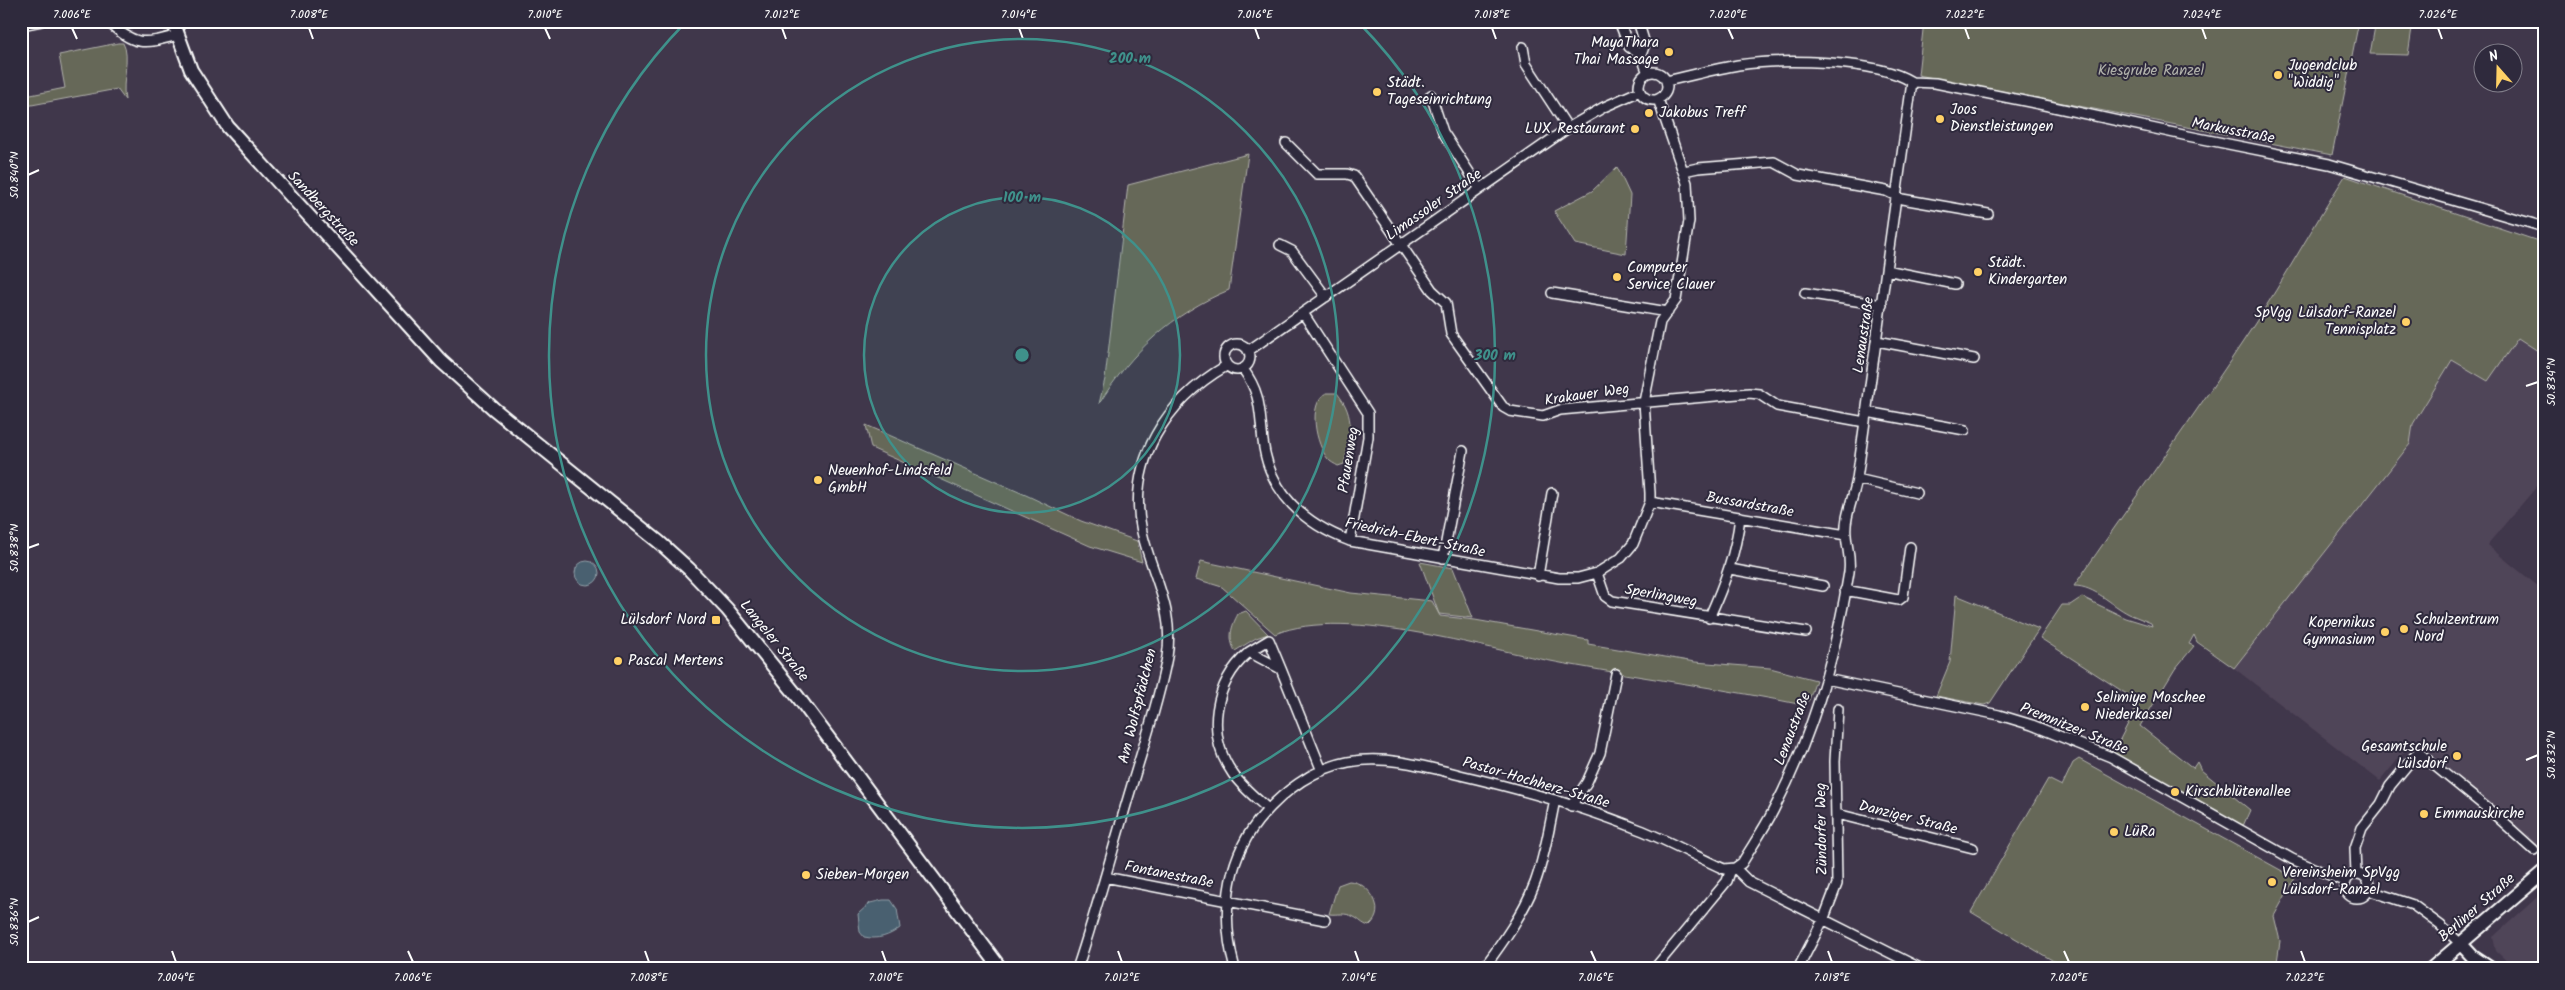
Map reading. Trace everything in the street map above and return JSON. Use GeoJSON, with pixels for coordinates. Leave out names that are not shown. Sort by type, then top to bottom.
{"type":"FeatureCollection","features":[{"type":"Feature","properties":{"kind":"street"},"geometry":{"type":"LineString","coordinates":[[21,25],[42,21]]}},
{"type":"Feature","properties":{"kind":"street"},"geometry":{"type":"LineString","coordinates":[[107,21],[125,37],[136,41],[157,41],[178,35]]}},
{"type":"Feature","properties":{"kind":"street","name":"Sandbergstraße"},"geometry":{"type":"LineString","coordinates":[[173,21],[191,70],[228,127],[441,361],[479,397]]}},
{"type":"Feature","properties":{"kind":"street"},"geometry":{"type":"LineString","coordinates":[[1619,21],[1630,50],[1641,56],[1648,73]]}},
{"type":"Feature","properties":{"kind":"street"},"geometry":{"type":"LineString","coordinates":[[1638,21],[1645,44],[1641,56]]}},
{"type":"Feature","properties":{"kind":"street"},"geometry":{"type":"LineString","coordinates":[[1523,48],[1526,64],[1568,128]]}},
{"type":"Feature","properties":{"kind":"street"},"geometry":{"type":"LineString","coordinates":[[1666,81],[1724,68],[1765,62],[1817,63],[1884,70],[1900,75],[1912,82]]}},
{"type":"Feature","properties":{"kind":"street"},"geometry":{"type":"LineString","coordinates":[[1648,73],[1659,74],[1666,81],[1666,92],[1658,99],[1647,99],[1640,91],[1640,81],[1648,73]]}},
{"type":"Feature","properties":{"kind":"street","name":"Lenaustraße"},"geometry":{"type":"LineString","coordinates":[[1654,969],[1722,887],[1773,812],[1789,777],[1826,679],[1846,590],[1850,556],[1846,535],[1849,509],[1857,479],[1867,412],[1912,82]]}},
{"type":"Feature","properties":{"kind":"street","name":"Markusstraße"},"geometry":{"type":"LineString","coordinates":[[1912,82],[1935,83],[2329,164],[2544,226]]}},
{"type":"Feature","properties":{"kind":"street","name":"Limassoler Straße"},"geometry":{"type":"LineString","coordinates":[[1248,351],[1568,128],[1604,107],[1640,91]]}},
{"type":"Feature","properties":{"kind":"street"},"geometry":{"type":"LineString","coordinates":[[1431,95],[1442,132],[1480,189]]}},
{"type":"Feature","properties":{"kind":"street","name":"Friedrich-Ebert-Straße"},"geometry":{"type":"LineString","coordinates":[[1243,369],[1258,396],[1264,450],[1278,486],[1294,509],[1327,532],[1350,541],[1538,576],[1578,578],[1597,573],[1613,564],[1628,552],[1638,536],[1650,502],[1650,467],[1644,402],[1658,328],[1660,322],[1676,300],[1688,232],[1689,202],[1684,171],[1658,99]]}},
{"type":"Feature","properties":{"kind":"street"},"geometry":{"type":"LineString","coordinates":[[1286,143],[1317,174],[1347,174],[1354,176],[1401,244]]}},
{"type":"Feature","properties":{"kind":"street"},"geometry":{"type":"LineString","coordinates":[[1684,171],[1698,168],[1774,162],[1798,175],[1886,191],[1896,196],[1959,210],[1988,214]]}},
{"type":"Feature","properties":{"kind":"street","name":"Krakauer Weg"},"geometry":{"type":"LineString","coordinates":[[1401,244],[1432,290],[1446,303],[1452,334],[1498,401],[1510,410],[1543,416],[1560,410],[1749,393],[1759,394],[1777,406],[1865,422]]}},
{"type":"Feature","properties":{"kind":"street"},"geometry":{"type":"LineString","coordinates":[[1280,245],[1292,251],[1326,297]]}},
{"type":"Feature","properties":{"kind":"street"},"geometry":{"type":"LineString","coordinates":[[1886,270],[1955,284]]}},
{"type":"Feature","properties":{"kind":"street"},"geometry":{"type":"LineString","coordinates":[[1805,293],[1882,305]]}},
{"type":"Feature","properties":{"kind":"street"},"geometry":{"type":"LineString","coordinates":[[1552,294],[1668,312]]}},
{"type":"Feature","properties":{"kind":"street","name":"Pfauenweg"},"geometry":{"type":"LineString","coordinates":[[1303,313],[1368,413],[1368,436],[1350,541]]}},
{"type":"Feature","properties":{"kind":"street"},"geometry":{"type":"LineString","coordinates":[[1877,341],[1974,359]]}},
{"type":"Feature","properties":{"kind":"street"},"geometry":{"type":"LineString","coordinates":[[1240,344],[1248,351],[1250,361],[1243,369],[1236,371],[1226,366],[1223,356],[1229,346],[1240,344]]}},
{"type":"Feature","properties":{"kind":"street","name":"Am Wolfspfädchen"},"geometry":{"type":"LineString","coordinates":[[1077,967],[1156,701],[1167,654],[1166,605],[1142,531],[1139,500],[1145,462],[1156,435],[1176,404],[1198,384],[1226,366]]}},
{"type":"Feature","properties":{"kind":"street","name":"Langeler Straße"},"geometry":{"type":"LineString","coordinates":[[479,397],[655,538],[689,569],[727,609],[792,690],[992,953],[1002,969]]}},
{"type":"Feature","properties":{"kind":"street"},"geometry":{"type":"LineString","coordinates":[[1867,412],[1965,430]]}},
{"type":"Feature","properties":{"kind":"street"},"geometry":{"type":"LineString","coordinates":[[1443,558],[1463,450]]}},
{"type":"Feature","properties":{"kind":"street"},"geometry":{"type":"LineString","coordinates":[[1857,479],[1917,493]]}},
{"type":"Feature","properties":{"kind":"street"},"geometry":{"type":"LineString","coordinates":[[1538,576],[1552,494]]}},
{"type":"Feature","properties":{"kind":"street","name":"Bussardstraße"},"geometry":{"type":"LineString","coordinates":[[1650,502],[1846,535]]}},
{"type":"Feature","properties":{"kind":"street","name":"Sperlingweg"},"geometry":{"type":"LineString","coordinates":[[1708,618],[1730,569],[1738,540],[1740,517]]}},
{"type":"Feature","properties":{"kind":"street"},"geometry":{"type":"LineString","coordinates":[[1846,590],[1899,600],[1903,597],[1910,547]]}},
{"type":"Feature","properties":{"kind":"street"},"geometry":{"type":"LineString","coordinates":[[1730,569],[1823,586]]}},
{"type":"Feature","properties":{"kind":"street","name":"Sperlingweg"},"geometry":{"type":"LineString","coordinates":[[1597,573],[1605,596],[1612,601],[1708,618],[1806,632]]}},
{"type":"Feature","properties":{"kind":"street"},"geometry":{"type":"LineString","coordinates":[[1268,809],[1234,775],[1223,757],[1217,734],[1216,710],[1225,681],[1237,663],[1249,652],[1269,640],[1322,771]]}},
{"type":"Feature","properties":{"kind":"street"},"geometry":{"type":"LineString","coordinates":[[1249,652],[1281,669]]}},
{"type":"Feature","properties":{"kind":"street"},"geometry":{"type":"LineString","coordinates":[[1571,806],[1587,782],[1600,752],[1616,674]]}},
{"type":"Feature","properties":{"kind":"street","name":"Premnitzer Straße"},"geometry":{"type":"LineString","coordinates":[[1826,679],[1999,715],[2032,725],[2111,756],[2292,859],[2346,882],[2346,890],[2352,896],[2359,898],[2368,890],[2413,905],[2440,924],[2461,944]]}},
{"type":"Feature","properties":{"kind":"street","name":"Zündorfer Weg"},"geometry":{"type":"LineString","coordinates":[[1798,969],[1824,918],[1837,884],[1835,760],[1838,709]]}},
{"type":"Feature","properties":{"kind":"street"},"geometry":{"type":"LineString","coordinates":[[2356,874],[2355,848],[2362,828],[2381,804],[2390,786],[2418,752],[2494,813],[2534,850]]}},
{"type":"Feature","properties":{"kind":"street","name":"Pastor-Hochherz-Straße"},"geometry":{"type":"LineString","coordinates":[[1235,969],[1228,924],[1227,900],[1236,859],[1254,827],[1268,809],[1296,786],[1322,771],[1348,762],[1388,760],[1434,768],[1555,800],[1638,829],[1724,869],[1734,868],[1749,882],[1824,918],[1922,969]]}},
{"type":"Feature","properties":{"kind":"street"},"geometry":{"type":"LineString","coordinates":[[1483,969],[1504,940],[1535,883],[1555,800]]}},
{"type":"Feature","properties":{"kind":"street","name":"Danziger Straße"},"geometry":{"type":"LineString","coordinates":[[1837,814],[1973,848]]}},
{"type":"Feature","properties":{"kind":"street","name":"Berliner Straße"},"geometry":{"type":"LineString","coordinates":[[2431,969],[2544,872]]}},
{"type":"Feature","properties":{"kind":"street"},"geometry":{"type":"LineString","coordinates":[[2346,882],[2356,874]]}},
{"type":"Feature","properties":{"kind":"street"},"geometry":{"type":"LineString","coordinates":[[2356,874],[2368,880],[2368,890]]}},
{"type":"Feature","properties":{"kind":"street","name":"Fontanestraße"},"geometry":{"type":"LineString","coordinates":[[1105,877],[1227,900]]}},
{"type":"Feature","properties":{"kind":"street"},"geometry":{"type":"LineString","coordinates":[[1227,900],[1325,920]]}},
{"type":"Feature","properties":{"kind":"street"},"geometry":{"type":"LineString","coordinates":[[2461,944],[2473,957],[2491,969]]}},
{"type":"Feature","properties":{"kind":"street","name":"Langeler Straße"},"geometry":{"type":"LineString","coordinates":[[992,953],[1008,969]]}},
{"type":"Feature","properties":{"kind":"shaded area","name":"Schulzentrum Nord"},"geometry":{"type":"Polygon","coordinates":[[[2518,338],[2544,355],[2544,478],[2487,545],[2544,591],[2542,850],[2415,739],[2380,781],[2234,668],[2410,444],[2413,424],[2452,360],[2518,338]]]}},
{"type":"Feature","properties":{"kind":"shaded area"},"geometry":{"type":"Polygon","coordinates":[[[2544,891],[2544,969],[2515,969],[2496,951],[2493,937],[2544,891]]]}},
{"type":"Feature","properties":{"kind":"green space","name":"Kiesgrube Ranzel"},"geometry":{"type":"Polygon","coordinates":[[[1924,21],[2359,21],[2332,155],[1918,75],[1924,21]]]}},
{"type":"Feature","properties":{"kind":"green space"},"geometry":{"type":"Polygon","coordinates":[[[2376,21],[2413,21],[2408,55],[2370,54],[2376,21]]]}},
{"type":"Feature","properties":{"kind":"green space"},"geometry":{"type":"Polygon","coordinates":[[[123,43],[126,55],[125,100],[117,89],[21,107],[21,97],[65,88],[59,55],[123,43]]]}},
{"type":"Feature","properties":{"kind":"green space"},"geometry":{"type":"Polygon","coordinates":[[[1248,154],[1229,290],[1190,310],[1155,336],[1125,367],[1099,404],[1105,379],[1128,185],[1248,154]]]}},
{"type":"Feature","properties":{"kind":"green space"},"geometry":{"type":"Polygon","coordinates":[[[1617,167],[1630,195],[1626,254],[1575,244],[1554,211],[1592,191],[1617,167]]]}},
{"type":"Feature","properties":{"kind":"green space"},"geometry":{"type":"Polygon","coordinates":[[[2345,176],[2544,243],[2544,355],[2518,338],[2488,381],[2452,360],[2413,424],[2410,444],[2234,668],[2197,642],[2194,635],[2189,644],[2194,646],[2175,669],[2140,726],[2193,768],[2197,762],[2201,770],[2250,810],[2243,826],[2112,755],[2139,702],[2040,638],[2062,605],[2070,605],[2082,597],[2126,618],[2152,626],[2151,623],[2129,614],[2096,592],[2074,586],[2252,328],[2345,176]]]}},
{"type":"Feature","properties":{"kind":"green space"},"geometry":{"type":"Polygon","coordinates":[[[1326,393],[1337,393],[1347,410],[1349,419],[1350,436],[1344,464],[1338,466],[1329,460],[1324,453],[1315,425],[1317,406],[1320,398],[1326,393]]]}},
{"type":"Feature","properties":{"kind":"green space"},"geometry":{"type":"Polygon","coordinates":[[[866,425],[1081,521],[1137,541],[1142,562],[1090,546],[871,448],[866,425]]]}},
{"type":"Feature","properties":{"kind":"green space"},"geometry":{"type":"Polygon","coordinates":[[[1201,561],[1351,593],[1432,601],[1440,616],[1475,620],[1588,640],[1588,644],[1695,662],[1770,668],[1816,680],[1809,700],[1803,705],[1572,665],[1421,633],[1380,627],[1341,624],[1305,626],[1275,634],[1222,587],[1196,579],[1201,561]]]}},
{"type":"Feature","properties":{"kind":"green space"},"geometry":{"type":"Polygon","coordinates":[[[1420,562],[1453,568],[1473,618],[1439,614],[1420,562]]]}},
{"type":"Feature","properties":{"kind":"green space"},"geometry":{"type":"Polygon","coordinates":[[[1956,595],[2039,629],[1990,703],[1984,705],[1936,696],[1950,662],[1956,595]]]}},
{"type":"Feature","properties":{"kind":"green space"},"geometry":{"type":"Polygon","coordinates":[[[1246,611],[1268,634],[1256,638],[1235,651],[1231,637],[1232,628],[1238,614],[1246,611]]]}},
{"type":"Feature","properties":{"kind":"green space","name":"LüRa"},"geometry":{"type":"Polygon","coordinates":[[[2079,759],[2295,878],[2274,916],[2280,941],[2276,969],[2067,969],[1971,912],[2048,779],[2062,786],[2073,763],[2079,759]]]}},
{"type":"Feature","properties":{"kind":"green space"},"geometry":{"type":"Polygon","coordinates":[[[1349,881],[1363,886],[1374,898],[1377,912],[1369,926],[1351,915],[1329,914],[1338,885],[1349,881]]]}},
{"type":"Feature","properties":{"kind":"water"},"geometry":{"type":"Polygon","coordinates":[[[587,561],[592,562],[598,568],[598,578],[592,584],[587,585],[582,584],[576,578],[575,573],[576,568],[582,562],[587,561]]]}},
{"type":"Feature","properties":{"kind":"water"},"geometry":{"type":"Polygon","coordinates":[[[891,900],[897,909],[900,928],[883,937],[864,937],[860,932],[858,914],[870,903],[891,900]]]}},
{"type":"Feature","properties":{"kind":"place","name":"MayaThara Thai Massage"},"geometry":{"type":"Point","coordinates":[1669,52]}},
{"type":"Feature","properties":{"kind":"place","name":"Jugendclub \"Widdig\""},"geometry":{"type":"Point","coordinates":[2278,75]}},
{"type":"Feature","properties":{"kind":"place","name":"Städt. Tageseinrichtung"},"geometry":{"type":"Point","coordinates":[1377,92]}},
{"type":"Feature","properties":{"kind":"place","name":"Jakobus Treff"},"geometry":{"type":"Point","coordinates":[1649,113]}},
{"type":"Feature","properties":{"kind":"place","name":"Joos Dienstleistungen"},"geometry":{"type":"Point","coordinates":[1940,119]}},
{"type":"Feature","properties":{"kind":"place","name":"LUX Restaurant"},"geometry":{"type":"Point","coordinates":[1635,129]}},
{"type":"Feature","properties":{"kind":"place","name":"Städt. Kindergarten"},"geometry":{"type":"Point","coordinates":[1978,272]}},
{"type":"Feature","properties":{"kind":"place","name":"Computer Service Clauer"},"geometry":{"type":"Point","coordinates":[1617,277]}},
{"type":"Feature","properties":{"kind":"place","name":"SpVgg Lülsdorf-Ranzel Tennisplatz"},"geometry":{"type":"Point","coordinates":[2406,322]}},
{"type":"Feature","properties":{"kind":"place","name":"Neuenhof-Lindsfeld GmbH"},"geometry":{"type":"Point","coordinates":[818,480]}},
{"type":"Feature","properties":{"kind":"place","name":"Lülsdorf Nord"},"geometry":{"type":"Point","coordinates":[716,620]}},
{"type":"Feature","properties":{"kind":"place","name":"Schulzentrum Nord"},"geometry":{"type":"Point","coordinates":[2404,629]}},
{"type":"Feature","properties":{"kind":"place","name":"Kopernikus Gymnasium"},"geometry":{"type":"Point","coordinates":[2385,632]}},
{"type":"Feature","properties":{"kind":"place","name":"Pascal Mertens"},"geometry":{"type":"Point","coordinates":[618,661]}},
{"type":"Feature","properties":{"kind":"place","name":"Selimiye Moschee Niederkassel"},"geometry":{"type":"Point","coordinates":[2085,707]}},
{"type":"Feature","properties":{"kind":"place","name":"Gesamtschule Lülsdorf"},"geometry":{"type":"Point","coordinates":[2457,756]}},
{"type":"Feature","properties":{"kind":"place","name":"Kirschblütenallee"},"geometry":{"type":"Point","coordinates":[2175,792]}},
{"type":"Feature","properties":{"kind":"place","name":"Emmauskirche"},"geometry":{"type":"Point","coordinates":[2424,814]}},
{"type":"Feature","properties":{"kind":"place","name":"LüRa"},"geometry":{"type":"Point","coordinates":[2114,832]}},
{"type":"Feature","properties":{"kind":"place","name":"Sieben-Morgen"},"geometry":{"type":"Point","coordinates":[806,875]}},
{"type":"Feature","properties":{"kind":"place","name":"Vereinsheim SpVgg Lülsdorf-Ranzel"},"geometry":{"type":"Point","coordinates":[2272,882]}}]}
